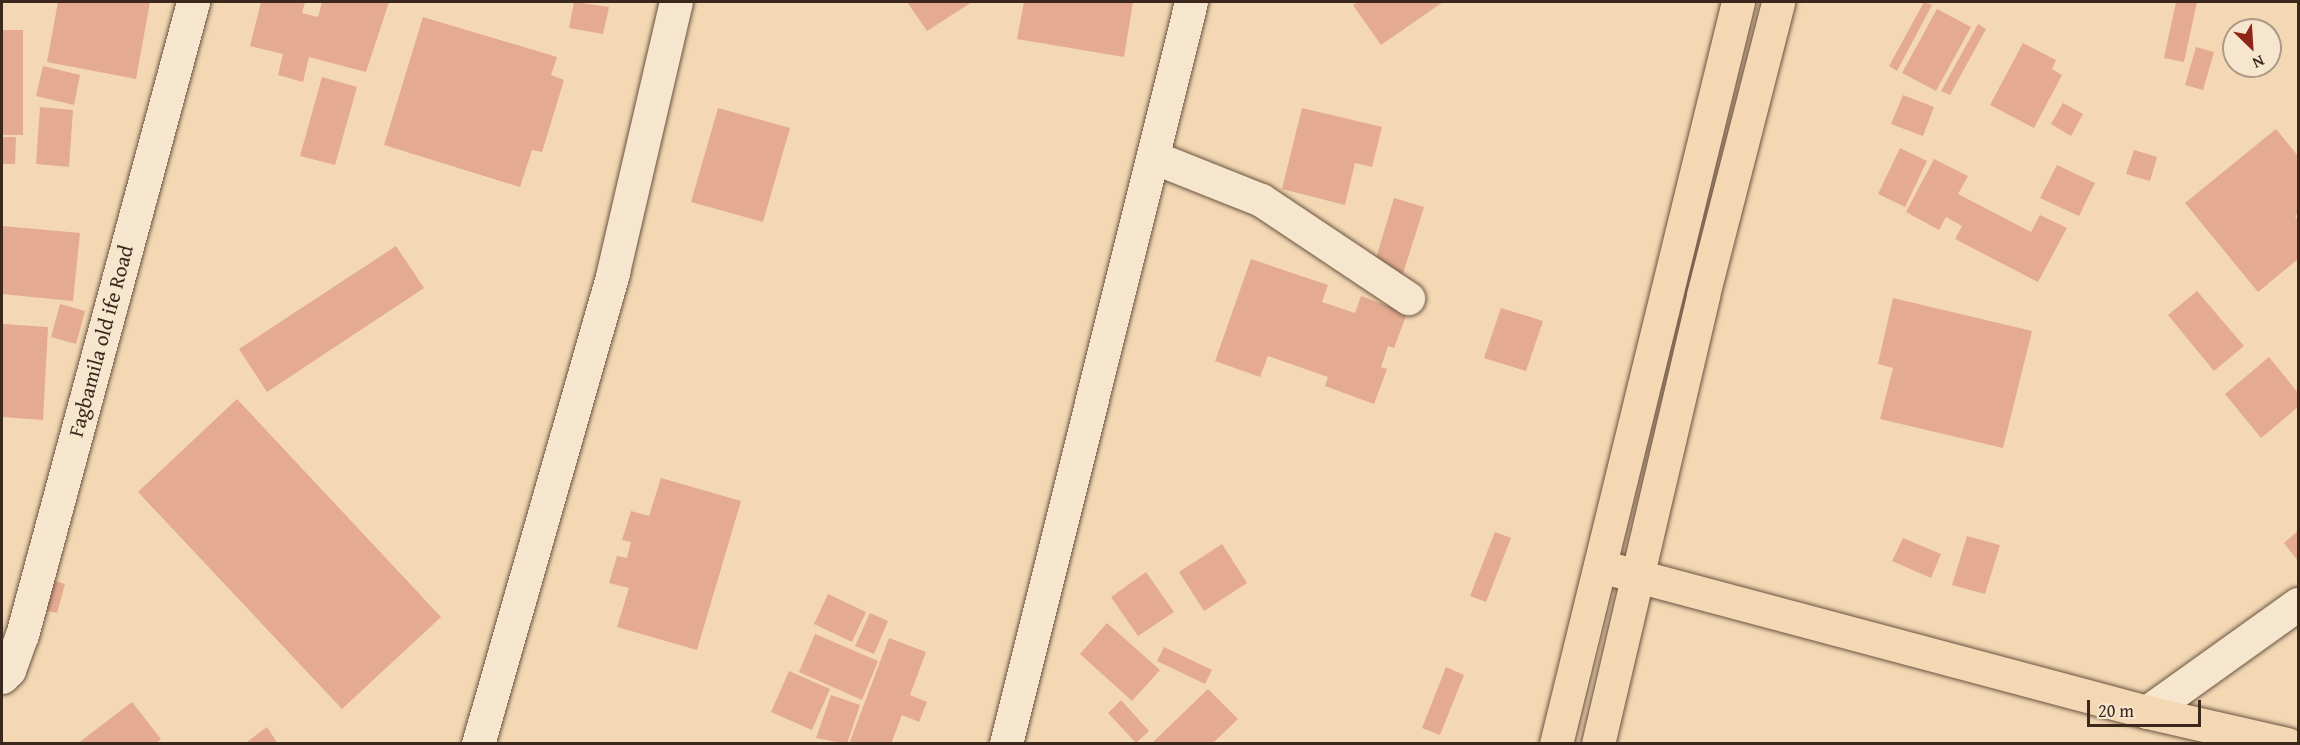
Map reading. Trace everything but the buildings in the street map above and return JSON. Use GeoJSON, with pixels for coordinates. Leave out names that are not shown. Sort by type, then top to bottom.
{"type":"FeatureCollection","features":[{"type":"Feature","properties":{"kind":"main road"},"geometry":{"type":"LineString","coordinates":[[1556,744],[1738,2]]}},
{"type":"Feature","properties":{"kind":"main road"},"geometry":{"type":"LineString","coordinates":[[1598,744],[1703,295],[1778,2]]}},
{"type":"Feature","properties":{"kind":"main road"},"geometry":{"type":"LineString","coordinates":[[1600,566],[2147,712],[2287,744]]}},
{"type":"Feature","properties":{"kind":"street","name":"Fagbamila old ife Road"},"geometry":{"type":"LineString","coordinates":[[4,680],[22,635],[193,2]]}},
{"type":"Feature","properties":{"kind":"street"},"geometry":{"type":"LineString","coordinates":[[478,744],[613,272],[676,2]]}},
{"type":"Feature","properties":{"kind":"street"},"geometry":{"type":"LineString","coordinates":[[1006,744],[1191,2]]}},
{"type":"Feature","properties":{"kind":"street"},"geometry":{"type":"LineString","coordinates":[[1153,157],[1260,200],[1408,298]]}},
{"type":"Feature","properties":{"kind":"street"},"geometry":{"type":"LineString","coordinates":[[2147,712],[2298,604]]}}]}
